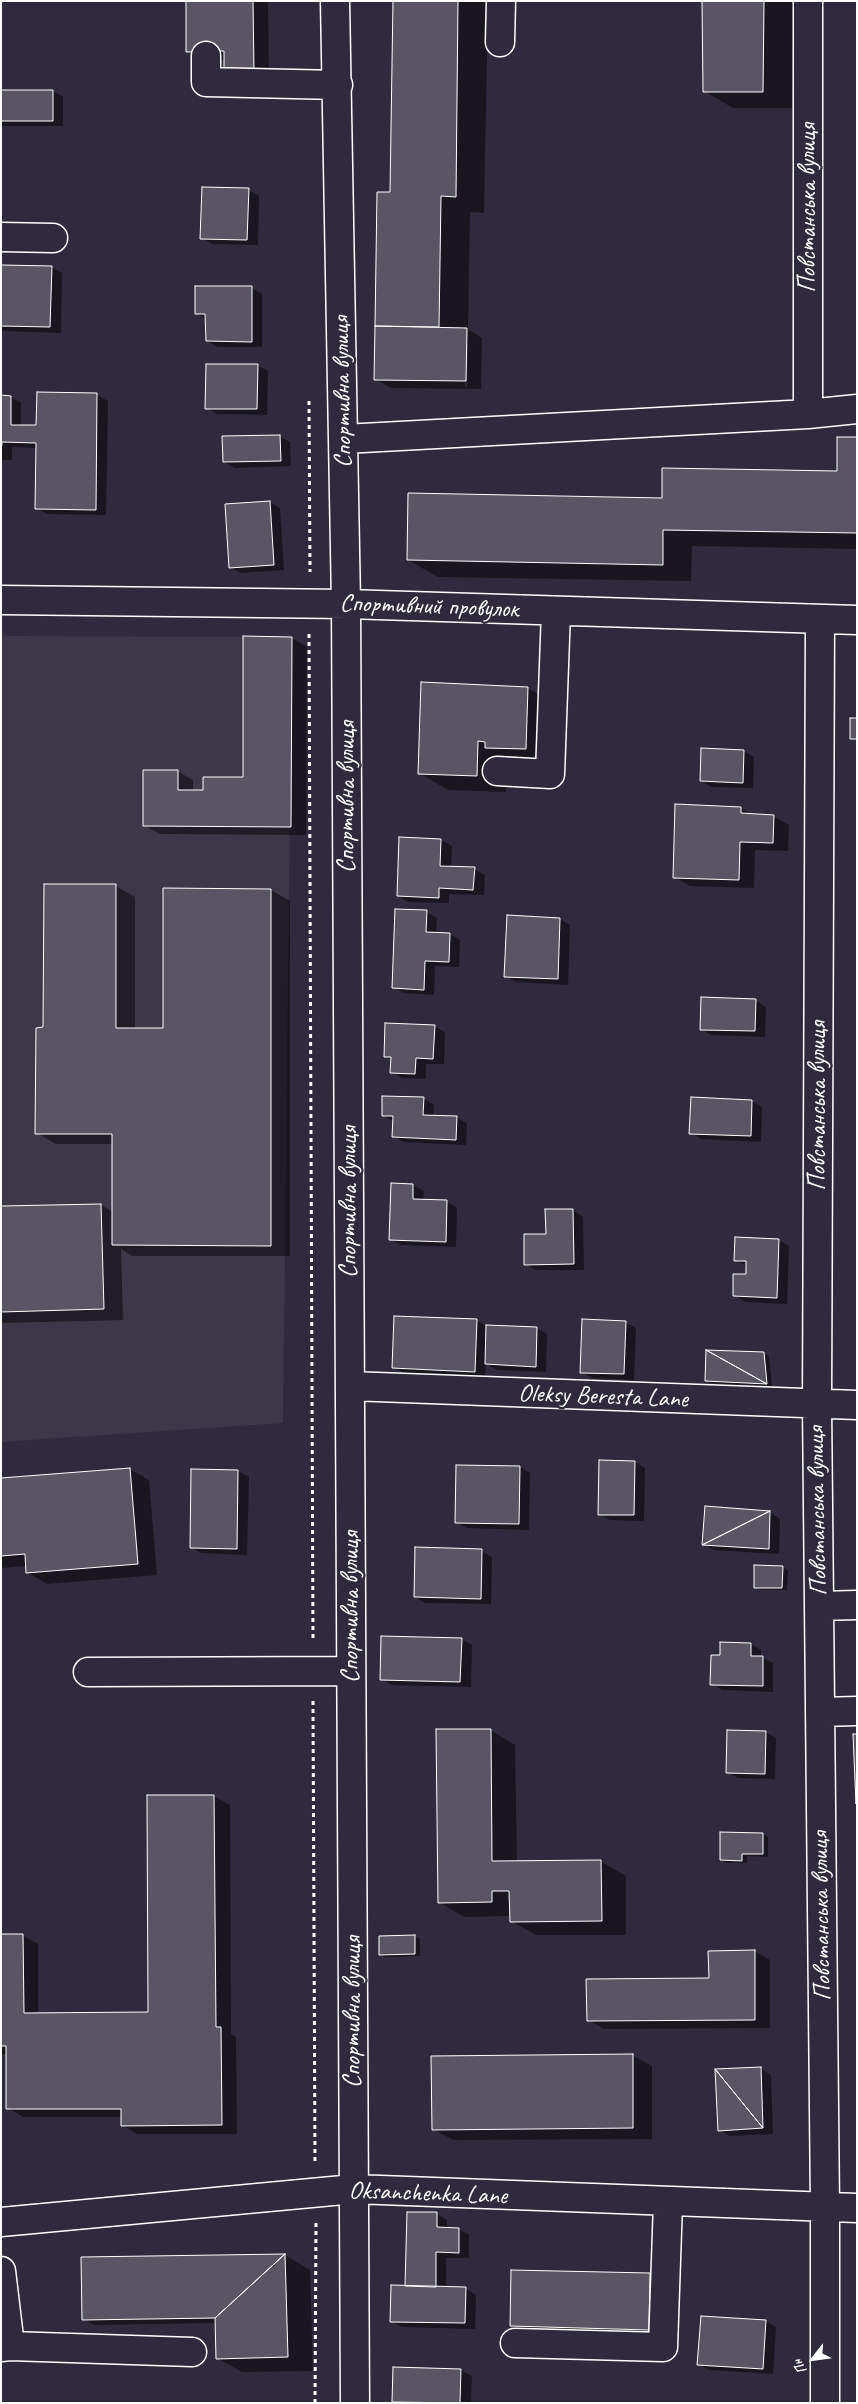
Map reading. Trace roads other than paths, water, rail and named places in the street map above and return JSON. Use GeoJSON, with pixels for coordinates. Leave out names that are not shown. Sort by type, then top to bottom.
{"type":"FeatureCollection","features":[{"type":"Feature","properties":{"kind":"street","name":"Спортивна вулиця"},"geometry":{"type":"LineString","coordinates":[[335,1],[346,604],[355,2403]]}},
{"type":"Feature","properties":{"kind":"street"},"geometry":{"type":"LineString","coordinates":[[500,42],[501,1]]}},
{"type":"Feature","properties":{"kind":"street","name":"Повстанська вулиця"},"geometry":{"type":"LineString","coordinates":[[808,1],[808,414]]}},
{"type":"Feature","properties":{"kind":"street"},"geometry":{"type":"LineString","coordinates":[[206,56],[206,82],[338,85]]}},
{"type":"Feature","properties":{"kind":"street"},"geometry":{"type":"LineString","coordinates":[[1,237],[53,238]]}},
{"type":"Feature","properties":{"kind":"street"},"geometry":{"type":"LineString","coordinates":[[344,439],[808,414],[857,409]]}},
{"type":"Feature","properties":{"kind":"street","name":"Спортивний провулок"},"geometry":{"type":"LineString","coordinates":[[1,600],[346,604],[857,620]]}},
{"type":"Feature","properties":{"kind":"street"},"geometry":{"type":"LineString","coordinates":[[497,772],[550,774],[556,611]]}},
{"type":"Feature","properties":{"kind":"street","name":"Повстанська вулиця"},"geometry":{"type":"LineString","coordinates":[[820,620],[817,1405],[825,2208],[825,2403]]}},
{"type":"Feature","properties":{"kind":"street","name":"Oleksy Beresta Lane"},"geometry":{"type":"LineString","coordinates":[[350,1386],[857,1406]]}},
{"type":"Feature","properties":{"kind":"street"},"geometry":{"type":"LineString","coordinates":[[819,1606],[857,1605]]}},
{"type":"Feature","properties":{"kind":"street"},"geometry":{"type":"LineString","coordinates":[[88,1672],[351,1671]]}},
{"type":"Feature","properties":{"kind":"street"},"geometry":{"type":"LineString","coordinates":[[820,1712],[857,1711]]}},
{"type":"Feature","properties":{"kind":"street","name":"Oksanchenka Lane"},"geometry":{"type":"LineString","coordinates":[[1,2222],[354,2189],[857,2208]]}},
{"type":"Feature","properties":{"kind":"street"},"geometry":{"type":"LineString","coordinates":[[515,2343],[664,2347],[668,2202]]}},
{"type":"Feature","properties":{"kind":"street"},"geometry":{"type":"LineString","coordinates":[[1,2271],[6,2347],[192,2352]]}}]}
